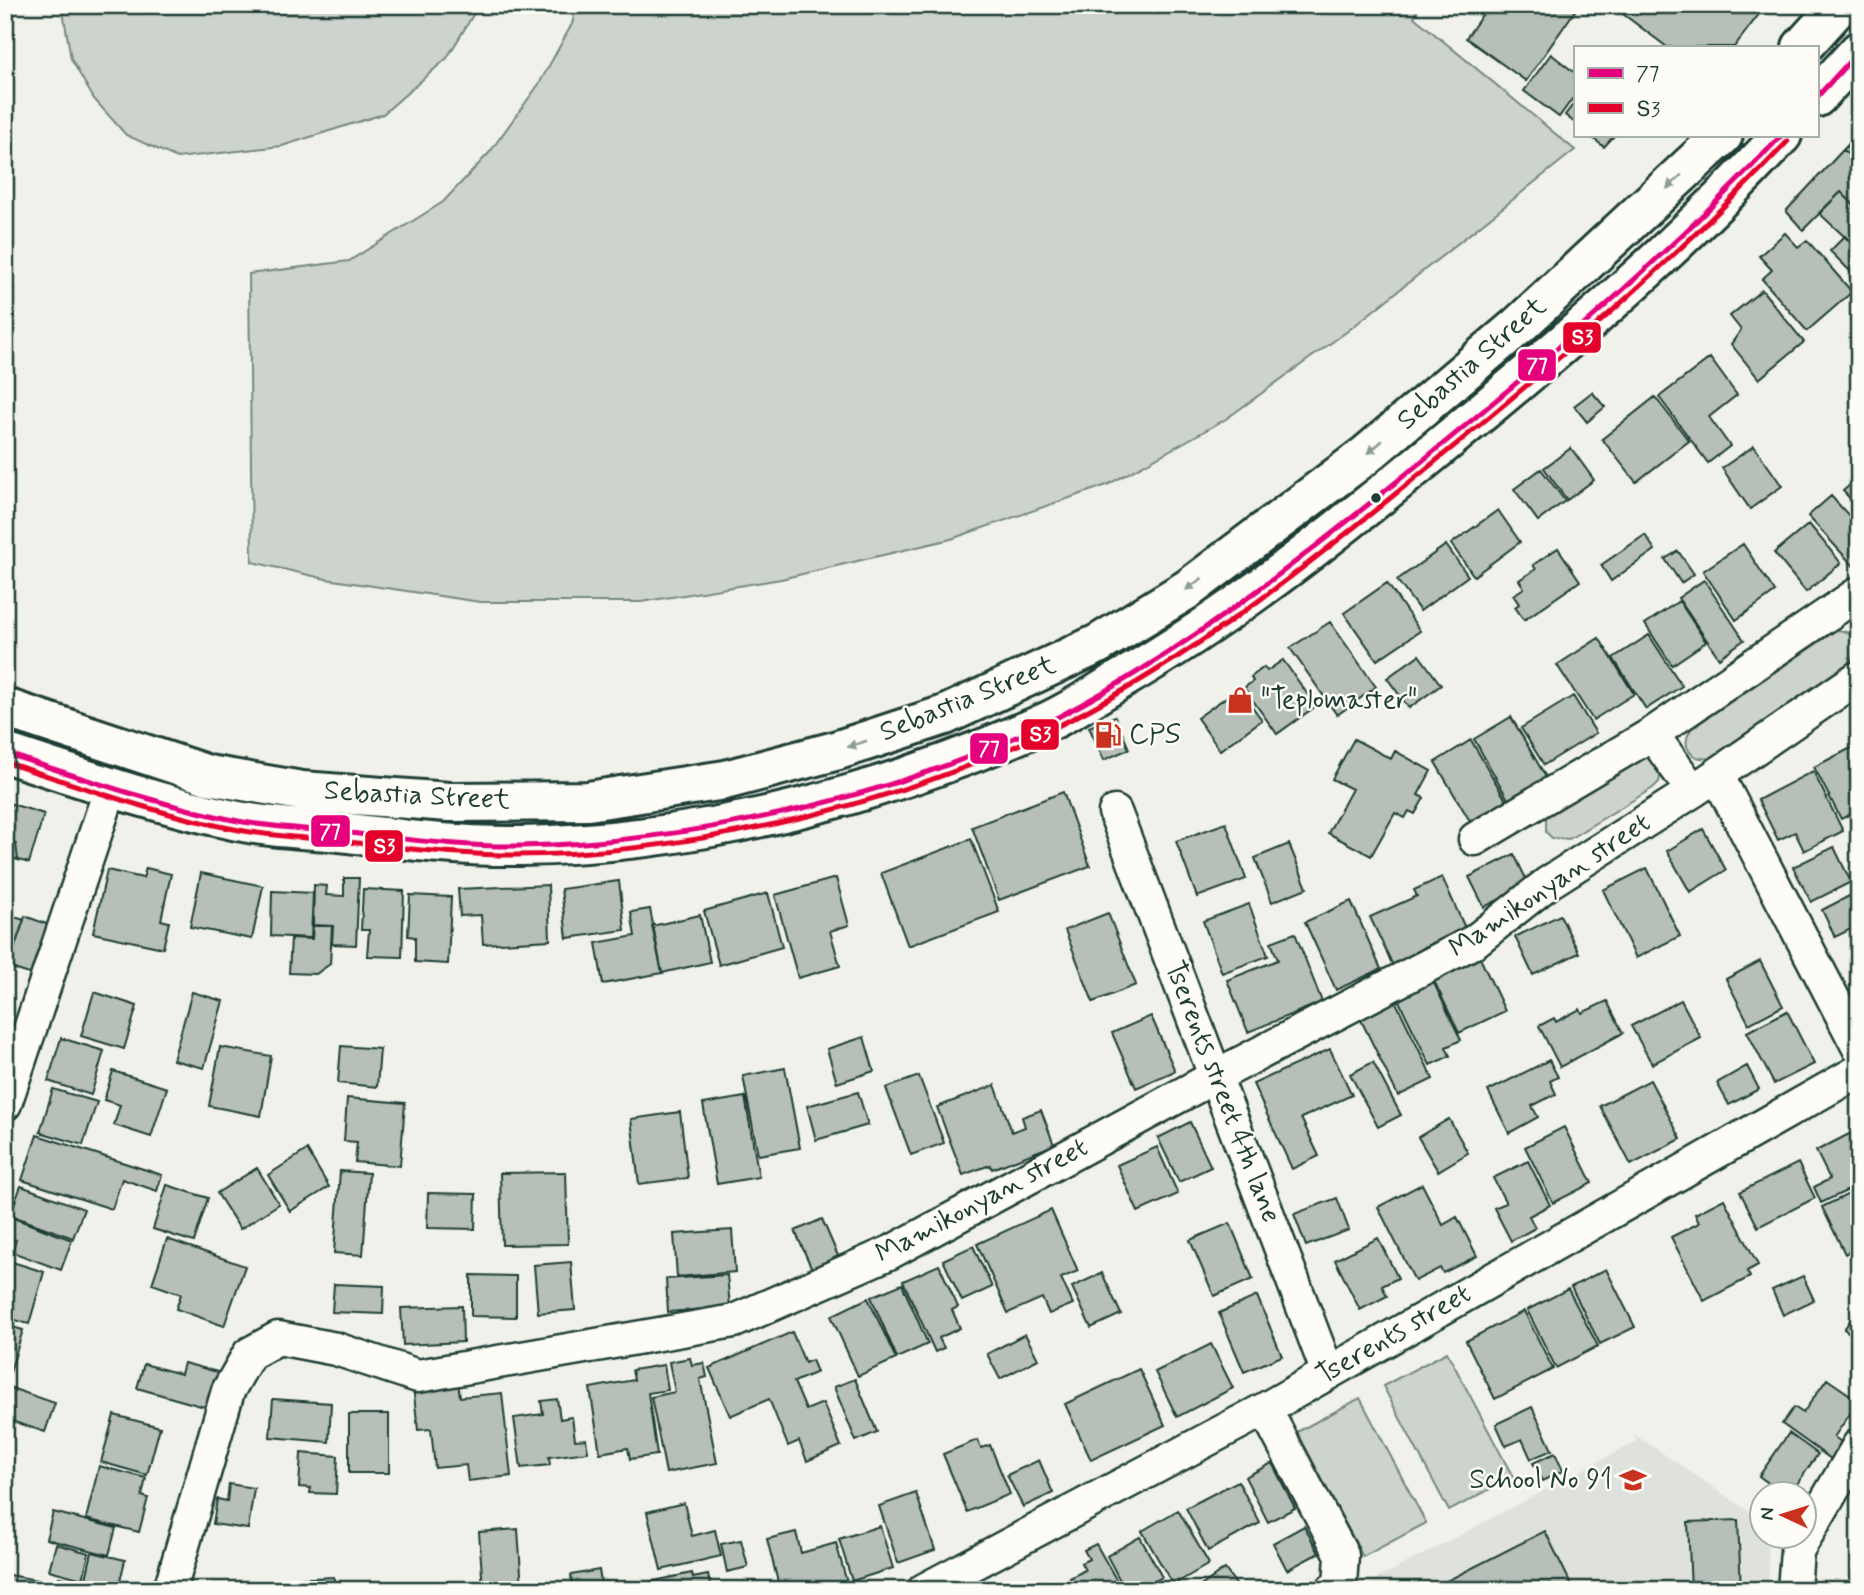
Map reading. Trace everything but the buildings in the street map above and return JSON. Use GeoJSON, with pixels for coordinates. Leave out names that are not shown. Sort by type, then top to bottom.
{"type":"FeatureCollection","features":[{"type":"Feature","properties":{"kind":"main road"},"geometry":{"type":"LineString","coordinates":[[1803,46],[1840,5]]}},
{"type":"Feature","properties":{"kind":"main road"},"geometry":{"type":"LineString","coordinates":[[1818,96],[1859,51]]}},
{"type":"Feature","properties":{"kind":"main road","name":"Sebastia Street"},"geometry":{"type":"LineString","coordinates":[[5,708],[208,775],[302,791],[449,802],[588,801],[725,780],[835,751],[945,716],[1098,644],[1188,589],[1366,455],[1498,343],[1722,136]]}},
{"type":"Feature","properties":{"kind":"main road","name":"Sebastia Street"},"geometry":{"type":"LineString","coordinates":[[5,753],[111,787],[233,821],[398,839],[518,846],[627,840],[709,827],[785,812],[927,770],[1051,720],[1130,675],[1186,642],[1330,537],[1542,363],[1723,199],[1781,136]]}},
{"type":"Feature","properties":{"kind":"street"},"geometry":{"type":"LineString","coordinates":[[1475,839],[1652,734],[1858,595]]}},
{"type":"Feature","properties":{"kind":"street","name":"Mamikonyan street"},"geometry":{"type":"LineString","coordinates":[[170,1590],[228,1391],[249,1354],[278,1338],[336,1349],[418,1376],[734,1321],[891,1252],[1216,1076],[1475,941],[1548,883],[1705,783],[1859,677]]}},
{"type":"Feature","properties":{"kind":"street"},"geometry":{"type":"LineString","coordinates":[[1652,734],[1705,783],[1859,1048]]}},
{"type":"Feature","properties":{"kind":"street"},"geometry":{"type":"LineString","coordinates":[[5,1104],[111,787]]}},
{"type":"Feature","properties":{"kind":"street","name":"Tserents street 4th lane"},"geometry":{"type":"LineString","coordinates":[[1115,812],[1328,1373]]}},
{"type":"Feature","properties":{"kind":"street","name":"Tserents street"},"geometry":{"type":"LineString","coordinates":[[924,1590],[1265,1409],[1859,1070]]}},
{"type":"Feature","properties":{"kind":"street"},"geometry":{"type":"LineString","coordinates":[[1265,1409],[1342,1555],[1340,1585],[1332,1590]]}},
{"type":"Feature","properties":{"kind":"street"},"geometry":{"type":"LineString","coordinates":[[1794,1590],[1797,1551],[1859,1445]]}},
{"type":"Feature","properties":{"kind":"shaded area"},"geometry":{"type":"Polygon","coordinates":[[[62,5],[479,5],[447,58],[383,114],[282,146],[177,158],[126,135],[94,99],[71,59],[62,5]]]}},
{"type":"Feature","properties":{"kind":"shaded area"},"geometry":{"type":"Polygon","coordinates":[[[577,5],[1420,5],[1414,17],[1575,150],[1349,330],[1226,419],[1107,485],[951,539],[781,579],[641,602],[480,602],[326,579],[252,562],[249,274],[349,261],[443,202],[489,153],[539,84],[572,24],[577,5]]]}},
{"type":"Feature","properties":{"kind":"shaded area"},"geometry":{"type":"Polygon","coordinates":[[[1837,630],[1850,634],[1856,642],[1856,652],[1848,663],[1711,758],[1698,757],[1689,751],[1687,742],[1691,729],[1837,630]]]}},
{"type":"Feature","properties":{"kind":"shaded area"},"geometry":{"type":"Polygon","coordinates":[[[1643,757],[1652,759],[1661,773],[1659,782],[1653,788],[1569,839],[1552,838],[1546,832],[1546,815],[1643,757]]]}},
{"type":"Feature","properties":{"kind":"shaded area"},"geometry":{"type":"Polygon","coordinates":[[[1447,1352],[1513,1477],[1449,1511],[1383,1386],[1447,1352]]]}},
{"type":"Feature","properties":{"kind":"shaded area"},"geometry":{"type":"Polygon","coordinates":[[[1360,1398],[1426,1523],[1363,1557],[1297,1432],[1360,1398]]]}},
{"type":"Feature","properties":{"kind":"shaded area","name":"School No 91"},"geometry":{"type":"Polygon","coordinates":[[[1634,1434],[1748,1511],[1748,1550],[1768,1550],[1769,1590],[1356,1590],[1637,1441],[1634,1434]]]}},
{"type":"Feature","properties":{"kind":"transit line","name":"77"},"geometry":{"type":"LineString","coordinates":[[1818,96],[1859,51]]}},
{"type":"Feature","properties":{"kind":"transit line","name":"77"},"geometry":{"type":"LineString","coordinates":[[5,753],[150,799],[238,821],[435,842],[499,846],[588,843],[727,824],[797,810],[933,770],[998,745],[1107,690],[1201,631],[1292,565],[1562,344],[1652,263],[1781,136]]}},
{"type":"Feature","properties":{"kind":"transit line","name":"Տ3"},"geometry":{"type":"LineString","coordinates":[[5,762],[150,808],[239,830],[426,850],[502,855],[642,847],[715,836],[862,802],[933,779],[1000,753],[1111,698],[1205,638],[1296,573],[1568,350],[1658,269],[1788,141]]}},
{"type":"Feature","properties":{"kind":"place","name":"\"Teplomaster\""},"geometry":{"type":"Point","coordinates":[1240,700]}},
{"type":"Feature","properties":{"kind":"place","name":"CPS"},"geometry":{"type":"Point","coordinates":[1108,735]}},
{"type":"Feature","properties":{"kind":"place","name":"School No 91"},"geometry":{"type":"Point","coordinates":[1633,1480]}}]}
